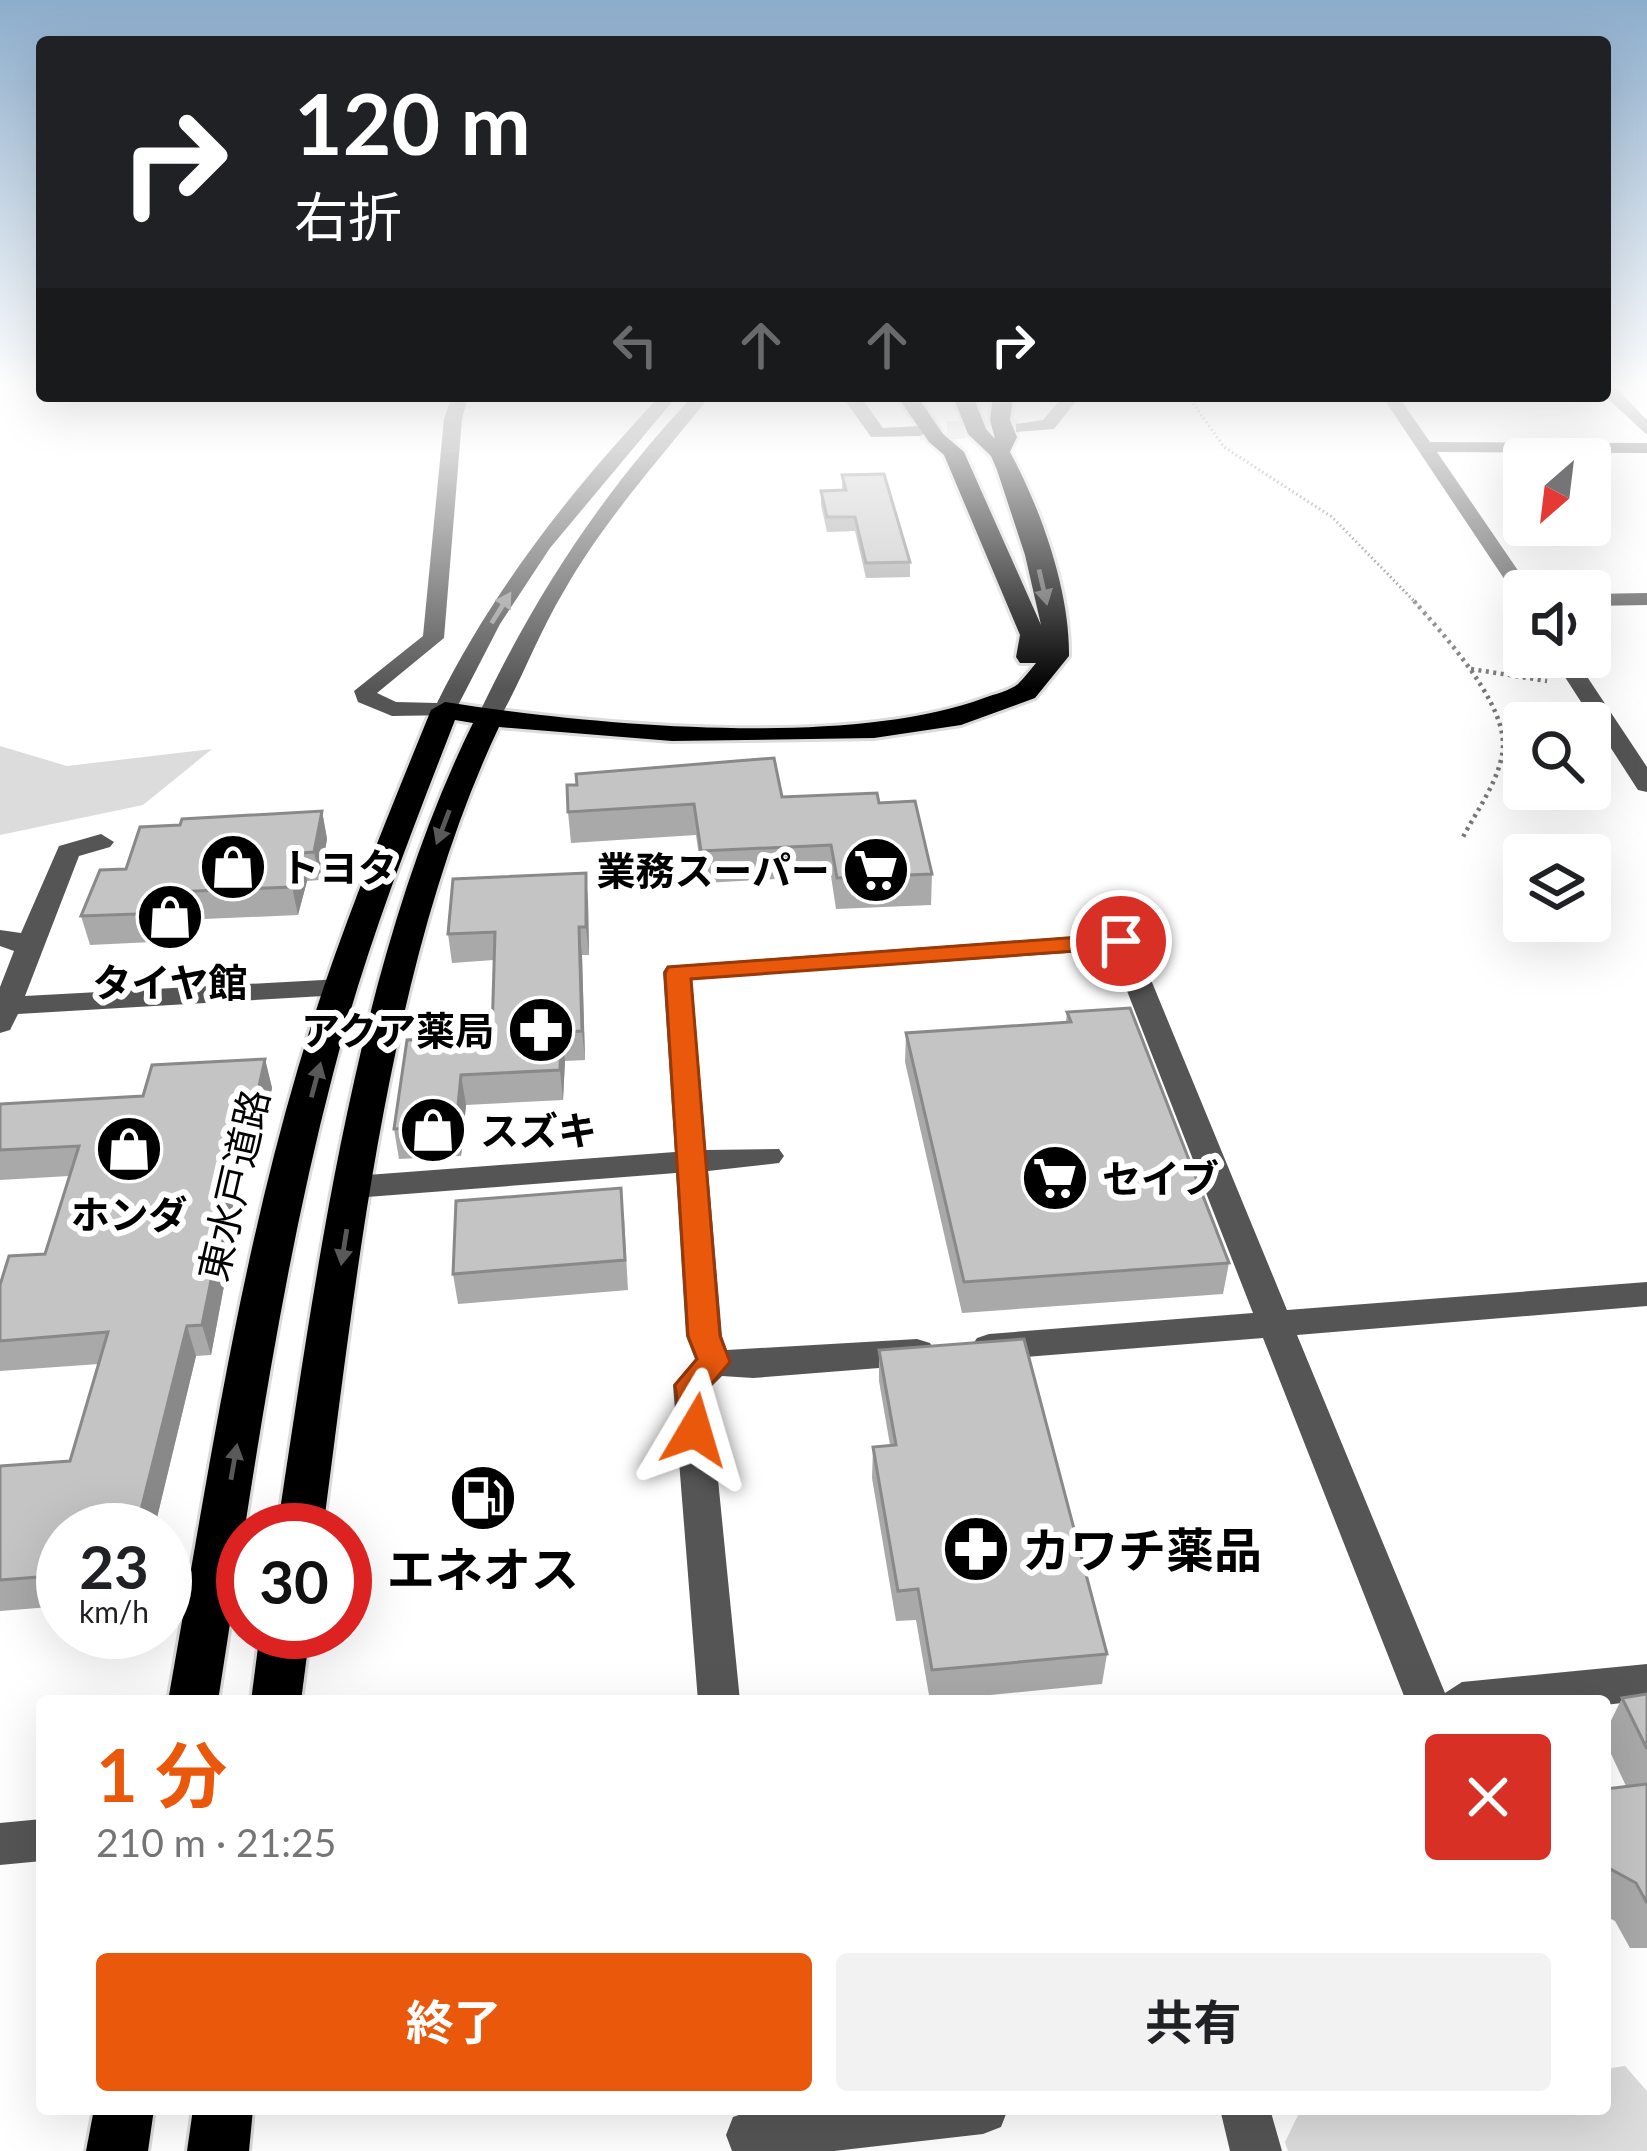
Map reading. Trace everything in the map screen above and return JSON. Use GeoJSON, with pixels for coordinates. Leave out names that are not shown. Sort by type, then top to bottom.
{"type":"FeatureCollection","features":[{"type":"Feature","properties":{"kind":"highway"},"geometry":{"type":"LineString","coordinates":[[445,710],[845,720],[916,715],[991,691],[1029,657],[1033,635],[969,489]]}},
{"type":"Feature","properties":{"kind":"highway"},"geometry":{"type":"LineString","coordinates":[[491,712],[790,734],[922,727],[994,708],[1041,679],[1056,656],[1030,529],[1015,489]]}},
{"type":"Feature","properties":{"kind":"highway","name":"東水戸道路"},"geometry":{"type":"LineString","coordinates":[[194,1695],[282,1214],[340,987],[445,710]]}},
{"type":"Feature","properties":{"kind":"highway"},"geometry":{"type":"LineString","coordinates":[[304,1503],[354,1187],[407,940],[434,849],[491,712]]}},
{"type":"Feature","properties":{"kind":"highway"},"geometry":{"type":"LineString","coordinates":[[277,1695],[281,1659]]}},
{"type":"Feature","properties":{"kind":"highway"},"geometry":{"type":"LineString","coordinates":[[117,2151],[123,2115]]}},
{"type":"Feature","properties":{"kind":"highway"},"geometry":{"type":"LineString","coordinates":[[218,2151],[222,2115]]}},
{"type":"Feature","properties":{"kind":"street"},"geometry":{"type":"LineString","coordinates":[[447,489],[433,638],[365,691],[366,697],[392,709],[445,710],[464,667],[534,554],[586,489]]}},
{"type":"Feature","properties":{"kind":"street"},"geometry":{"type":"LineString","coordinates":[[491,712],[509,669],[571,559],[623,489]]}},
{"type":"Feature","properties":{"kind":"street"},"geometry":{"type":"LineString","coordinates":[[1454,489],[1508,570]]}},
{"type":"Feature","properties":{"kind":"street"},"geometry":{"type":"LineString","coordinates":[[1611,600],[1647,599]]}},
{"type":"Feature","properties":{"kind":"street"},"geometry":{"type":"LineString","coordinates":[[1576,678],[1647,785]]}},
{"type":"Feature","properties":{"kind":"street"},"geometry":{"type":"LineString","coordinates":[[101,842],[68,851],[3,1015],[340,987]]}},
{"type":"Feature","properties":{"kind":"street"},"geometry":{"type":"LineString","coordinates":[[0,938],[20,940],[28,950]]}},
{"type":"Feature","properties":{"kind":"street"},"geometry":{"type":"LineString","coordinates":[[714,1362],[704,1336],[677,973],[1121,941],[1425,1695]]}},
{"type":"Feature","properties":{"kind":"street"},"geometry":{"type":"LineString","coordinates":[[354,1187],[769,1156]]}},
{"type":"Feature","properties":{"kind":"street"},"geometry":{"type":"LineString","coordinates":[[718,1695],[691,1385],[714,1362],[753,1365],[1647,1294]]}},
{"type":"Feature","properties":{"kind":"street"},"geometry":{"type":"LineString","coordinates":[[1520,1695],[1647,1682]]}},
{"type":"Feature","properties":{"kind":"street"},"geometry":{"type":"LineString","coordinates":[[0,1844],[36,1841]]}},
{"type":"Feature","properties":{"kind":"street"},"geometry":{"type":"LineString","coordinates":[[751,2132],[922,2115]]}},
{"type":"Feature","properties":{"kind":"street"},"geometry":{"type":"LineString","coordinates":[[1247,2115],[1256,2151]]}},
{"type":"Feature","properties":{"kind":"path"},"geometry":{"type":"LineString","coordinates":[[1291,489],[1316,504],[1471,669],[1494,704],[1503,744],[1463,837]]}},
{"type":"Feature","properties":{"kind":"path"},"geometry":{"type":"LineString","coordinates":[[1471,669],[1580,684]]}},
{"type":"Feature","properties":{"kind":"shaded area"},"geometry":{"type":"Polygon","coordinates":[[[0,746],[67,766],[212,749],[143,805],[0,835],[0,746]]]}},
{"type":"Feature","properties":{"kind":"shaded area"},"geometry":{"type":"Polygon","coordinates":[[[1625,2066],[1647,2091],[1647,2151],[1288,2151],[1285,2142],[1298,2115],[1611,2115],[1611,2068],[1625,2066]]]}},
{"type":"Feature","properties":{"kind":"building"},"geometry":{"type":"Polygon","coordinates":[[[889,489],[910,562],[866,563],[855,517],[827,517],[821,491],[889,489]]]}},
{"type":"Feature","properties":{"kind":"building"},"geometry":{"type":"Polygon","coordinates":[[[774,758],[782,797],[877,793],[879,803],[915,801],[932,874],[837,878],[831,845],[701,851],[694,804],[568,812],[567,785],[577,785],[576,774],[774,758]]]}},
{"type":"Feature","properties":{"kind":"building"},"geometry":{"type":"Polygon","coordinates":[[[322,811],[314,852],[301,853],[292,887],[173,892],[166,913],[81,916],[100,870],[126,869],[140,827],[180,825],[182,819],[322,811]]]}},
{"type":"Feature","properties":{"kind":"building"},"geometry":{"type":"Polygon","coordinates":[[[586,873],[586,927],[579,927],[582,1031],[561,1032],[560,1070],[461,1075],[456,1126],[394,1129],[407,1040],[492,1035],[495,932],[448,934],[453,879],[586,873]]]}},
{"type":"Feature","properties":{"kind":"building","name":"セイブ"},"geometry":{"type":"Polygon","coordinates":[[[1130,1008],[1229,1263],[964,1282],[906,1033],[1071,1022],[1067,1012],[1130,1008]]]}},
{"type":"Feature","properties":{"kind":"building"},"geometry":{"type":"Polygon","coordinates":[[[265,1059],[248,1136],[234,1137],[211,1241],[219,1241],[202,1325],[187,1326],[143,1503],[36,1503],[36,1577],[0,1580],[0,1466],[70,1461],[108,1332],[0,1341],[0,1285],[9,1256],[45,1254],[79,1146],[0,1150],[0,1104],[143,1096],[152,1065],[265,1059]]]}},
{"type":"Feature","properties":{"kind":"building"},"geometry":{"type":"Polygon","coordinates":[[[621,1188],[625,1260],[453,1274],[456,1201],[621,1188]]]}},
{"type":"Feature","properties":{"kind":"building","name":"カワチ薬品"},"geometry":{"type":"Polygon","coordinates":[[[1024,1339],[1107,1654],[932,1670],[918,1589],[898,1591],[873,1447],[896,1445],[879,1350],[1024,1339]]]}},
{"type":"Feature","properties":{"kind":"building"},"geometry":{"type":"Polygon","coordinates":[[[1647,1694],[1647,1749],[1622,1698],[1647,1694]]]}},
{"type":"Feature","properties":{"kind":"building"},"geometry":{"type":"Polygon","coordinates":[[[1647,1784],[1647,1903],[1636,1883],[1611,1869],[1611,1788],[1647,1784]]]}},
{"type":"Feature","properties":{"kind":"place","name":"トヨタ"},"geometry":{"type":"Point","coordinates":[233,867]}},
{"type":"Feature","properties":{"kind":"place","name":"業務スーパー"},"geometry":{"type":"Point","coordinates":[876,870]}},
{"type":"Feature","properties":{"kind":"place","name":"タイヤ館"},"geometry":{"type":"Point","coordinates":[170,917]}},
{"type":"Feature","properties":{"kind":"place","name":"アクア薬局"},"geometry":{"type":"Point","coordinates":[541,1030]}},
{"type":"Feature","properties":{"kind":"place","name":"スズキ"},"geometry":{"type":"Point","coordinates":[433,1130]}},
{"type":"Feature","properties":{"kind":"place","name":"ホンダ"},"geometry":{"type":"Point","coordinates":[129,1149]}},
{"type":"Feature","properties":{"kind":"place","name":"セイブ"},"geometry":{"type":"Point","coordinates":[1055,1178]}},
{"type":"Feature","properties":{"kind":"place","name":"エネオス"},"geometry":{"type":"Point","coordinates":[483,1498]}},
{"type":"Feature","properties":{"kind":"place","name":"カワチ薬品"},"geometry":{"type":"Point","coordinates":[976,1549]}},
{"type":"Feature","properties":{"kind":"route"},"geometry":{"type":"LineString","coordinates":[[695,1430],[691,1385],[714,1362],[704,1336],[677,973],[1121,941]]}}]}
